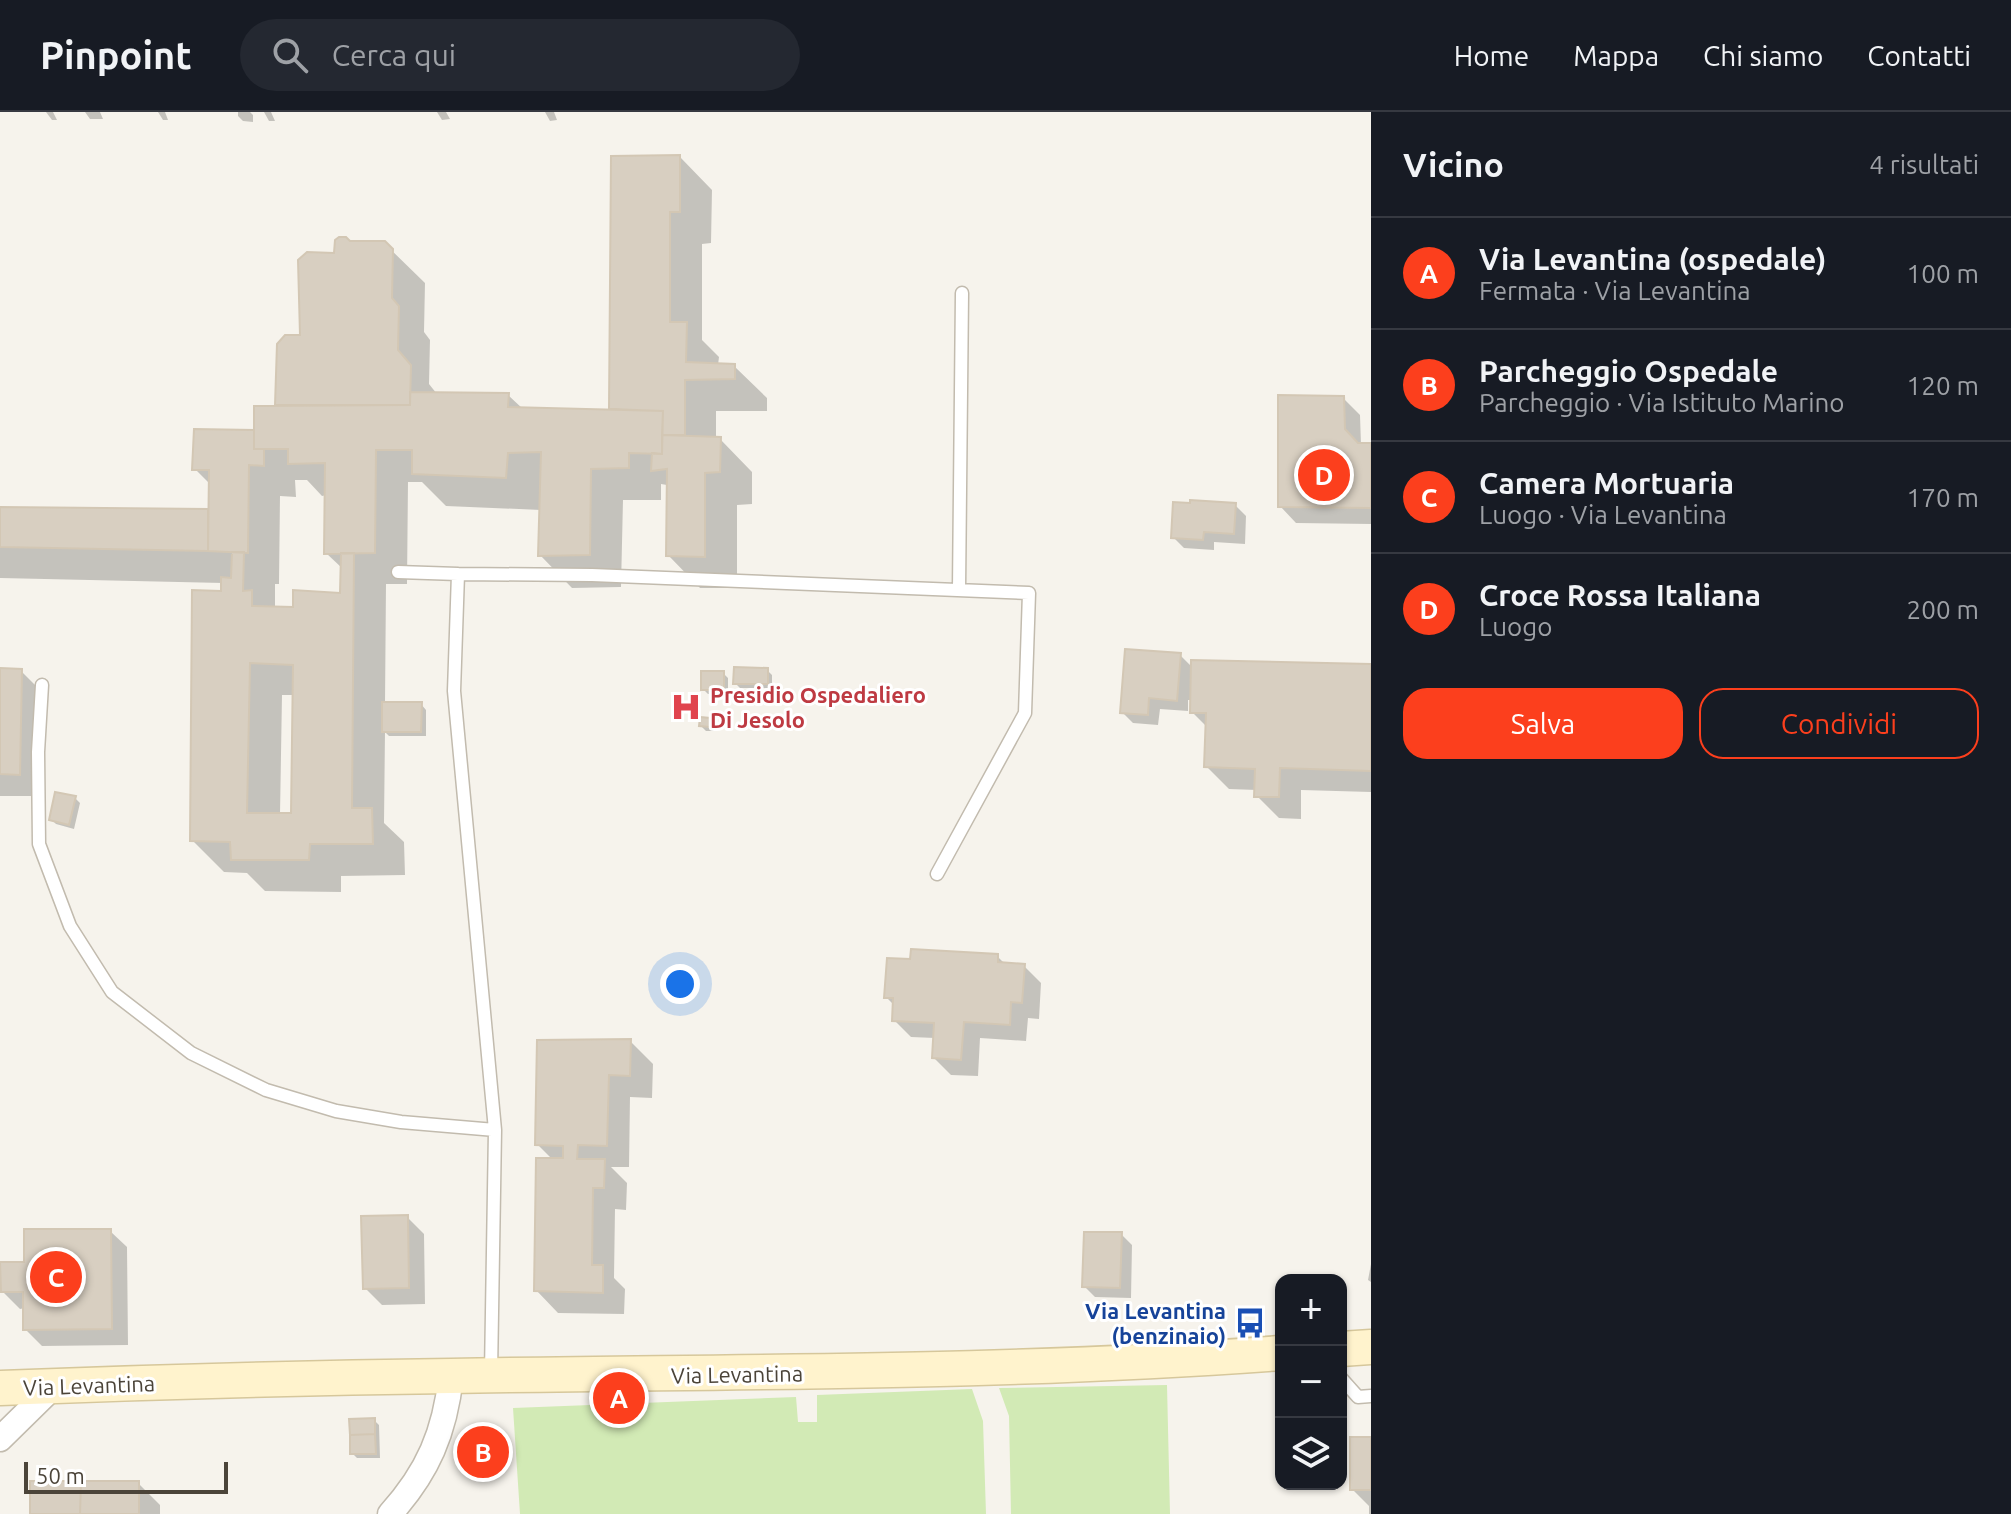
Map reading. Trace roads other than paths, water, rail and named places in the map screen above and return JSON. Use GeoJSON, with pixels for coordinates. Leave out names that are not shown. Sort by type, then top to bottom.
{"type":"FeatureCollection","features":[{"type":"Feature","properties":{"kind":"street"},"geometry":{"type":"LineString","coordinates":[[1347,1349],[1371,1347]]}},
{"type":"Feature","properties":{"kind":"street","name":"Via Levantina"},"geometry":{"type":"LineString","coordinates":[[0,1388],[451,1376],[978,1369],[1168,1362],[1275,1353]]}},
{"type":"Feature","properties":{"kind":"street"},"geometry":{"type":"LineString","coordinates":[[390,1514],[436,1446],[443,1429],[451,1376]]}},
{"type":"Feature","properties":{"kind":"street"},"geometry":{"type":"LineString","coordinates":[[0,1439],[54,1386]]}},
{"type":"Feature","properties":{"kind":"lane"},"geometry":{"type":"LineString","coordinates":[[959,589],[962,293]]}},
{"type":"Feature","properties":{"kind":"lane"},"geometry":{"type":"LineString","coordinates":[[398,572],[592,575],[1029,593],[1025,713],[937,874]]}},
{"type":"Feature","properties":{"kind":"lane"},"geometry":{"type":"LineString","coordinates":[[458,574],[454,691],[495,1130],[491,1376]]}},
{"type":"Feature","properties":{"kind":"lane"},"geometry":{"type":"LineString","coordinates":[[42,685],[38,752],[39,844],[70,926],[112,992],[191,1053],[266,1090],[336,1111],[401,1122],[495,1130]]}},
{"type":"Feature","properties":{"kind":"lane"},"geometry":{"type":"LineString","coordinates":[[1347,1385],[1358,1397],[1371,1396]]}},
{"type":"Feature","properties":{"kind":"place","name":"Croce Rossa Italiana"},"geometry":{"type":"Point","coordinates":[1324,475]}},
{"type":"Feature","properties":{"kind":"place","name":"Presidio Ospedaliero Di Jesolo"},"geometry":{"type":"Point","coordinates":[686,707]}},
{"type":"Feature","properties":{"kind":"place","name":"Camera Mortuaria"},"geometry":{"type":"Point","coordinates":[56,1277]}},
{"type":"Feature","properties":{"kind":"place","name":"Via Levantina (benzinaio)"},"geometry":{"type":"Point","coordinates":[1250,1323]}},
{"type":"Feature","properties":{"kind":"place","name":"Via Levantina (ospedale)"},"geometry":{"type":"Point","coordinates":[619,1398]}},
{"type":"Feature","properties":{"kind":"place","name":"Parcheggio Ospedale"},"geometry":{"type":"Point","coordinates":[483,1452]}}]}
